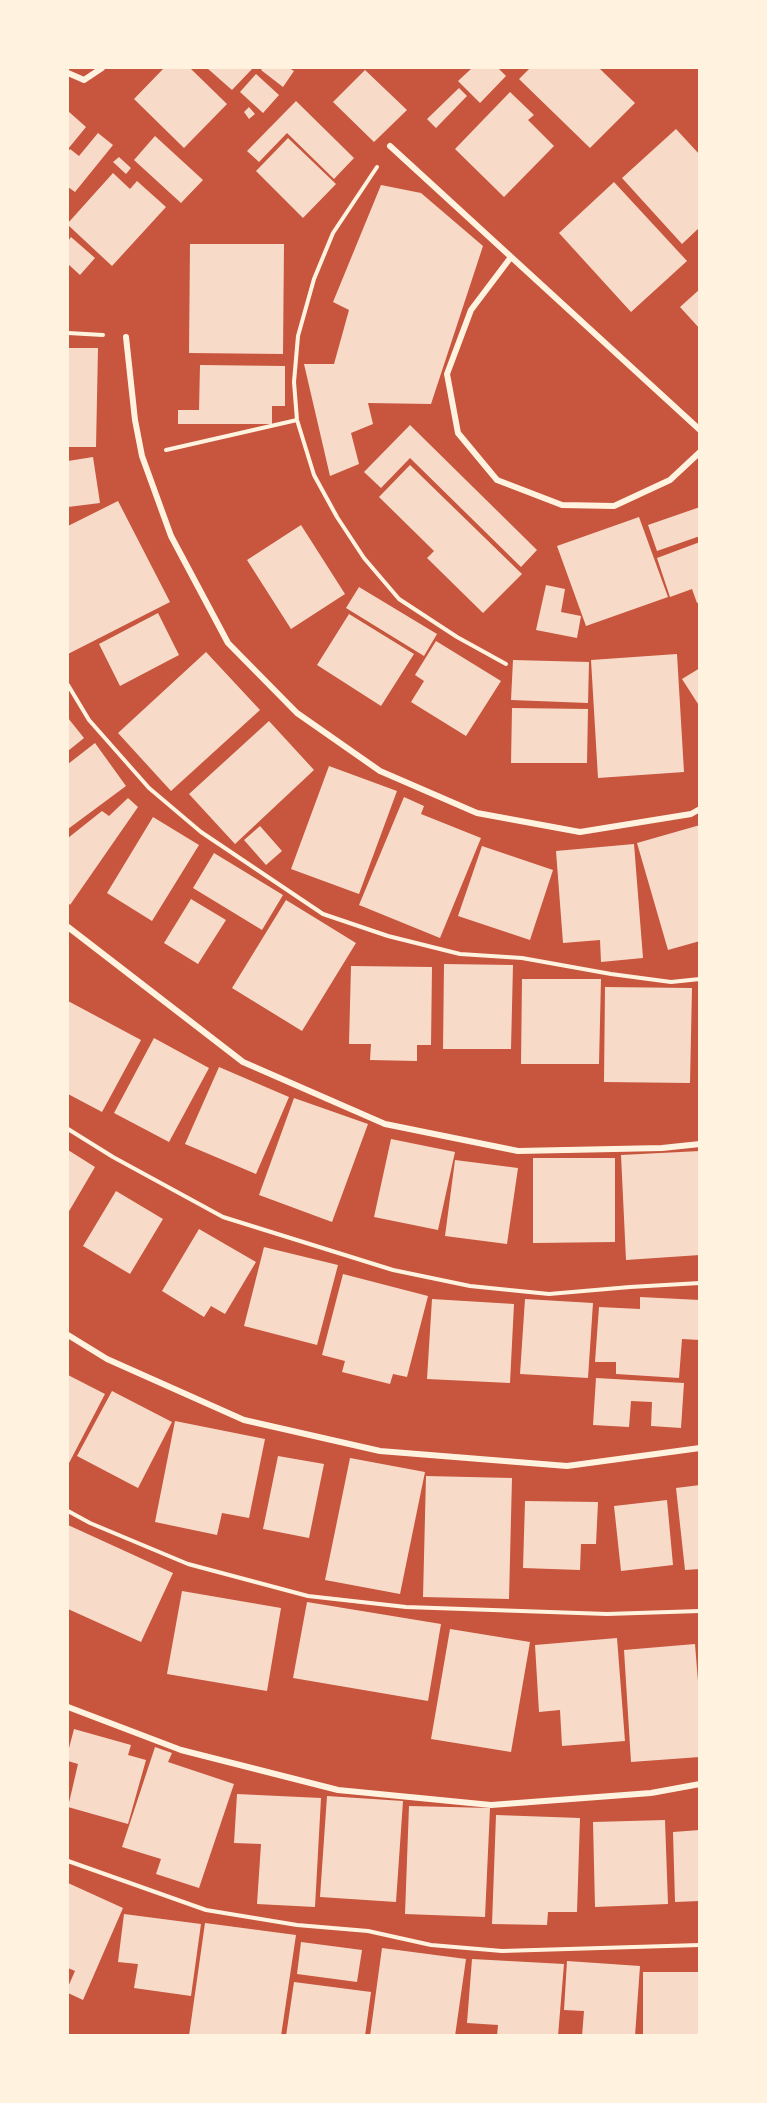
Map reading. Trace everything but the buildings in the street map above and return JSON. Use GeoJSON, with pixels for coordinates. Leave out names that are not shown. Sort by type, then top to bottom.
{"type":"FeatureCollection","features":[{"type":"Feature","properties":{"kind":"street"},"geometry":{"type":"LineString","coordinates":[[68,73],[84,80],[102,68]]}},
{"type":"Feature","properties":{"kind":"street"},"geometry":{"type":"LineString","coordinates":[[390,146],[699,430]]}},
{"type":"Feature","properties":{"kind":"street"},"geometry":{"type":"LineString","coordinates":[[511,257],[471,310],[447,374],[458,433],[497,480],[562,505],[614,506],[670,480],[699,452]]}},
{"type":"Feature","properties":{"kind":"street"},"geometry":{"type":"LineString","coordinates":[[126,337],[135,420],[142,456],[171,536],[228,643],[297,713],[380,771],[477,813],[580,832],[691,814],[699,810]]}},
{"type":"Feature","properties":{"kind":"street"},"geometry":{"type":"LineString","coordinates":[[68,927],[243,1062],[385,1124],[518,1151],[662,1148],[699,1143]]}},
{"type":"Feature","properties":{"kind":"street"},"geometry":{"type":"LineString","coordinates":[[68,1335],[107,1359],[244,1420],[380,1451],[567,1466],[699,1448]]}},
{"type":"Feature","properties":{"kind":"street"},"geometry":{"type":"LineString","coordinates":[[68,1707],[181,1750],[338,1790],[491,1805],[651,1793],[699,1784]]}},
{"type":"Feature","properties":{"kind":"path"},"geometry":{"type":"LineString","coordinates":[[390,146],[333,233],[314,279],[298,336],[294,382],[297,420],[314,475],[337,517],[371,566],[399,599],[457,637],[506,664]]}},
{"type":"Feature","properties":{"kind":"path"},"geometry":{"type":"LineString","coordinates":[[68,333],[126,337]]}},
{"type":"Feature","properties":{"kind":"path"},"geometry":{"type":"LineString","coordinates":[[142,456],[297,420]]}},
{"type":"Feature","properties":{"kind":"path"},"geometry":{"type":"LineString","coordinates":[[68,685],[89,720],[149,788],[201,832],[322,914],[388,936],[460,954],[522,958],[671,982],[699,980]]}},
{"type":"Feature","properties":{"kind":"path"},"geometry":{"type":"LineString","coordinates":[[68,1129],[113,1157],[223,1217],[393,1270],[470,1286],[549,1294],[699,1283]]}},
{"type":"Feature","properties":{"kind":"path"},"geometry":{"type":"LineString","coordinates":[[68,1511],[90,1523],[188,1564],[308,1596],[406,1607],[607,1614],[699,1611]]}},
{"type":"Feature","properties":{"kind":"path"},"geometry":{"type":"LineString","coordinates":[[68,1861],[206,1910],[297,1924],[368,1931],[431,1945],[502,1951],[699,1945]]}}]}
